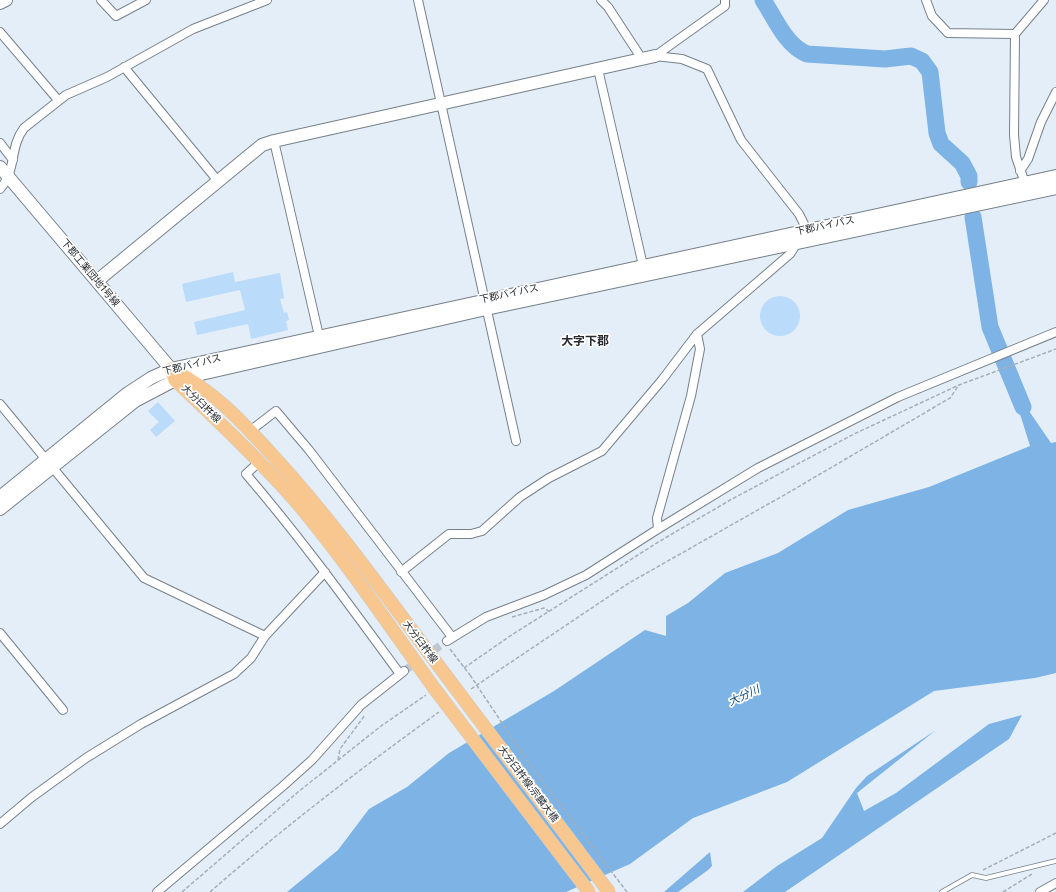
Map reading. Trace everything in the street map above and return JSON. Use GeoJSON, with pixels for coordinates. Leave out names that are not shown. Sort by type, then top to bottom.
{"type":"FeatureCollection","features":[{"type":"Feature","properties":{"kind":"main road","name":"大分臼杵線"},"geometry":{"type":"LineString","coordinates":[[178,376],[216,397],[250,431],[306,493],[446,677]]}},
{"type":"Feature","properties":{"kind":"main road","name":"大分臼杵線"},"geometry":{"type":"LineString","coordinates":[[178,376],[294,500],[333,549],[430,691]]}},
{"type":"Feature","properties":{"kind":"main road","name":"大分臼杵線;宗麟大橋"},"geometry":{"type":"LineString","coordinates":[[446,677],[610,892]]}},
{"type":"Feature","properties":{"kind":"main road","name":"大分臼杵線;宗麟大橋"},"geometry":{"type":"LineString","coordinates":[[430,691],[590,892]]}},
{"type":"Feature","properties":{"kind":"street"},"geometry":{"type":"LineString","coordinates":[[0,3],[6,0]]}},
{"type":"Feature","properties":{"kind":"street"},"geometry":{"type":"LineString","coordinates":[[101,0],[116,16],[146,0]]}},
{"type":"Feature","properties":{"kind":"street"},"geometry":{"type":"LineString","coordinates":[[0,188],[9,177],[16,142],[24,128],[58,100],[107,77],[192,29],[267,0]]}},
{"type":"Feature","properties":{"kind":"street"},"geometry":{"type":"LineString","coordinates":[[418,0],[516,441]]}},
{"type":"Feature","properties":{"kind":"street"},"geometry":{"type":"LineString","coordinates":[[601,0],[608,7],[642,59]]}},
{"type":"Feature","properties":{"kind":"street"},"geometry":{"type":"LineString","coordinates":[[655,56],[725,6],[725,0]]}},
{"type":"Feature","properties":{"kind":"street"},"geometry":{"type":"LineString","coordinates":[[926,0],[932,16],[948,32],[1015,34]]}},
{"type":"Feature","properties":{"kind":"street"},"geometry":{"type":"LineString","coordinates":[[1026,188],[1020,171],[1014,135],[1015,34],[1044,0]]}},
{"type":"Feature","properties":{"kind":"street"},"geometry":{"type":"LineString","coordinates":[[0,32],[58,100]]}},
{"type":"Feature","properties":{"kind":"street"},"geometry":{"type":"LineString","coordinates":[[97,281],[256,150],[274,141],[655,56],[682,59],[707,69],[741,140],[799,214],[807,230]]}},
{"type":"Feature","properties":{"kind":"street"},"geometry":{"type":"LineString","coordinates":[[124,67],[218,181]]}},
{"type":"Feature","properties":{"kind":"street"},"geometry":{"type":"LineString","coordinates":[[598,69],[644,270]]}},
{"type":"Feature","properties":{"kind":"street"},"geometry":{"type":"LineString","coordinates":[[1020,171],[1028,160],[1041,122],[1056,92]]}},
{"type":"Feature","properties":{"kind":"street"},"geometry":{"type":"LineString","coordinates":[[274,141],[319,336]]}},
{"type":"Feature","properties":{"kind":"street"},"geometry":{"type":"LineString","coordinates":[[0,143],[13,160]]}},
{"type":"Feature","properties":{"kind":"street","name":"下郡工業団地1号線"},"geometry":{"type":"LineString","coordinates":[[0,167],[178,376]]}},
{"type":"Feature","properties":{"kind":"street","name":"下郡バイパス"},"geometry":{"type":"LineString","coordinates":[[644,270],[797,243],[1026,188],[1056,176]]}},
{"type":"Feature","properties":{"kind":"street","name":"下郡バイパス"},"geometry":{"type":"LineString","coordinates":[[0,509],[128,393],[151,378],[178,376],[485,304],[644,270],[807,230],[1026,188],[1056,188]]}},
{"type":"Feature","properties":{"kind":"street"},"geometry":{"type":"LineString","coordinates":[[401,572],[449,534],[471,534],[482,531],[526,494],[549,478],[602,451],[662,380],[697,334],[790,254],[797,243]]}},
{"type":"Feature","properties":{"kind":"street","name":"下郡バイパス"},"geometry":{"type":"LineString","coordinates":[[178,376],[319,336],[485,304]]}},
{"type":"Feature","properties":{"kind":"street"},"geometry":{"type":"LineString","coordinates":[[250,431],[276,411],[309,450],[401,572],[449,639],[486,617],[544,595],[586,575],[658,528],[758,468],[898,397],[1056,332]]}},
{"type":"Feature","properties":{"kind":"street"},"geometry":{"type":"LineString","coordinates":[[658,528],[657,518],[691,396],[700,349],[697,334]]}},
{"type":"Feature","properties":{"kind":"street"},"geometry":{"type":"LineString","coordinates":[[0,404],[48,464],[144,578],[265,636]]}},
{"type":"Feature","properties":{"kind":"street"},"geometry":{"type":"LineString","coordinates":[[157,892],[312,760],[361,705],[402,672],[266,496],[246,474],[259,462]]}},
{"type":"Feature","properties":{"kind":"street","name":"下郡バイパス"},"geometry":{"type":"LineString","coordinates":[[0,497],[48,464]]}},
{"type":"Feature","properties":{"kind":"street"},"geometry":{"type":"LineString","coordinates":[[0,824],[32,797],[86,758],[141,724],[234,674],[251,658],[265,636],[325,572]]}},
{"type":"Feature","properties":{"kind":"street"},"geometry":{"type":"LineString","coordinates":[[0,633],[63,710]]}},
{"type":"Feature","properties":{"kind":"street"},"geometry":{"type":"LineString","coordinates":[[1040,892],[1056,883]]}},
{"type":"Feature","properties":{"kind":"lane"},"geometry":{"type":"LineString","coordinates":[[942,892],[972,875],[986,878],[1056,861]]}},
{"type":"Feature","properties":{"kind":"path"},"geometry":{"type":"LineString","coordinates":[[464,668],[660,541],[732,499],[854,434],[959,385],[1056,349]]}},
{"type":"Feature","properties":{"kind":"path"},"geometry":{"type":"LineString","coordinates":[[467,691],[629,583],[786,494],[950,398],[959,385]]}},
{"type":"Feature","properties":{"kind":"path"},"geometry":{"type":"LineString","coordinates":[[508,619],[544,608],[550,612]]}},
{"type":"Feature","properties":{"kind":"path"},"geometry":{"type":"LineString","coordinates":[[470,675],[528,762],[627,892]]}},
{"type":"Feature","properties":{"kind":"path"},"geometry":{"type":"LineString","coordinates":[[182,892],[261,823],[338,760],[381,726],[430,691]]}},
{"type":"Feature","properties":{"kind":"path"},"geometry":{"type":"LineString","coordinates":[[210,892],[271,839],[386,750],[442,709]]}},
{"type":"Feature","properties":{"kind":"path"},"geometry":{"type":"LineString","coordinates":[[338,760],[340,748],[368,712]]}},
{"type":"Feature","properties":{"kind":"path"},"geometry":{"type":"LineString","coordinates":[[972,875],[1056,833]]}},
{"type":"Feature","properties":{"kind":"path"},"geometry":{"type":"LineString","coordinates":[[1003,892],[1034,873]]}},
{"type":"Feature","properties":{"kind":"water","name":"大分川"},"geometry":{"type":"Polygon","coordinates":[[[1018,385],[1029,411],[1051,443],[1056,442],[1056,673],[1035,678],[934,691],[787,782],[693,818],[630,864],[566,892],[287,892],[338,850],[369,809],[407,787],[449,753],[554,691],[645,630],[666,636],[666,616],[688,603],[725,573],[778,553],[848,510],[929,487],[1030,446],[1012,388],[1018,385]]]}},
{"type":"Feature","properties":{"kind":"water"},"geometry":{"type":"Polygon","coordinates":[[[1022,715],[1009,739],[785,892],[743,892],[777,866],[822,838],[856,788],[867,776],[936,730],[857,793],[864,811],[896,793],[989,724],[1022,715]]]}},
{"type":"Feature","properties":{"kind":"water"},"geometry":{"type":"Polygon","coordinates":[[[710,852],[712,866],[708,870],[678,892],[664,892],[710,852]]]}},
{"type":"Feature","properties":{"kind":"building"},"geometry":{"type":"Polygon","coordinates":[[[233,272],[235,282],[280,273],[284,298],[280,299],[284,313],[287,312],[289,320],[286,321],[288,330],[251,339],[248,324],[197,335],[194,322],[245,310],[240,290],[186,302],[182,284],[233,272]]]}},
{"type":"Feature","properties":{"kind":"building"},"geometry":{"type":"Polygon","coordinates":[[[784,296],[791,299],[797,305],[800,316],[799,324],[791,333],[784,336],[776,336],[769,333],[761,324],[760,312],[763,305],[772,297],[784,296]]]}},
{"type":"Feature","properties":{"kind":"building"},"geometry":{"type":"Polygon","coordinates":[[[158,402],[175,421],[156,437],[150,430],[159,422],[148,411],[158,402]]]}},
{"type":"Feature","properties":{"kind":"waterway"},"geometry":{"type":"LineString","coordinates":[[763,0],[787,38],[793,45],[807,54],[885,59],[911,56],[922,61],[930,72],[937,133],[941,144],[962,163],[969,176],[969,182]]}},
{"type":"Feature","properties":{"kind":"waterway"},"geometry":{"type":"LineString","coordinates":[[973,217],[990,327],[1023,407]]}},
{"type":"Feature","properties":{"kind":"tunnel"},"geometry":{"type":"LineString","coordinates":[[404,671],[447,641]]}},
{"type":"Feature","properties":{"kind":"district","name":"大字下郡"},"geometry":{"type":"Point","coordinates":[585,342]}}]}
